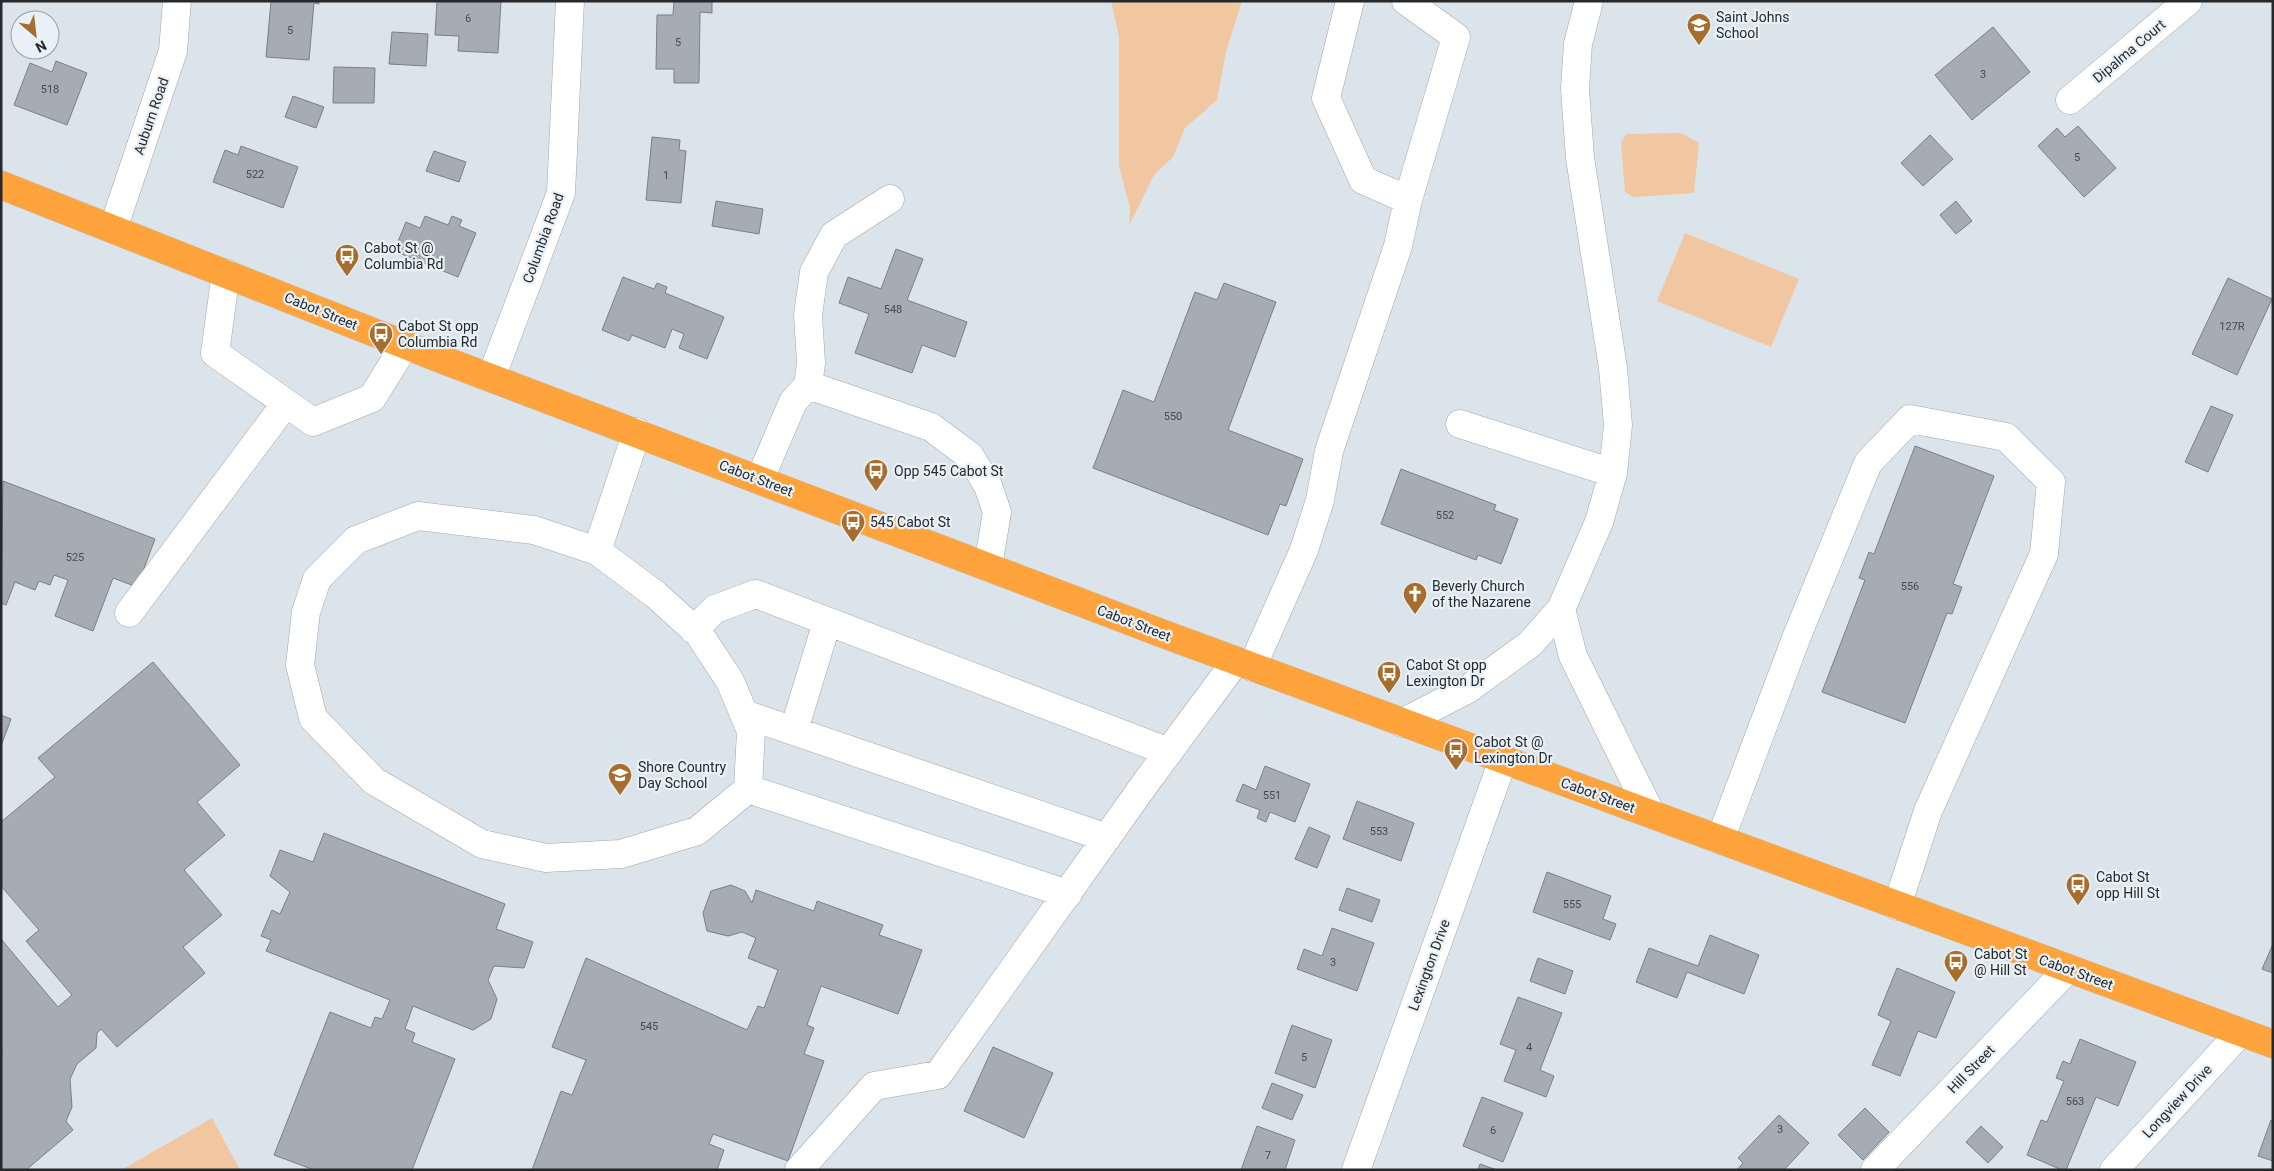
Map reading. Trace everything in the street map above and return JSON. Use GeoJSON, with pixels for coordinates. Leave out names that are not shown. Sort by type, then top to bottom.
{"type":"FeatureCollection","features":[{"type":"Feature","properties":{"kind":"highway","name":"Cabot Street"},"geometry":{"type":"LineString","coordinates":[[1,185],[405,345],[1244,664],[2273,1044]]}},
{"type":"Feature","properties":{"kind":"street","name":"Auburn Road"},"geometry":{"type":"LineString","coordinates":[[114,229],[173,51],[177,1]]}},
{"type":"Feature","properties":{"kind":"street","name":"Columbia Road"},"geometry":{"type":"LineString","coordinates":[[491,378],[561,193],[570,1]]}},
{"type":"Feature","properties":{"kind":"street"},"geometry":{"type":"LineString","coordinates":[[1350,1],[1326,98],[1363,180],[1408,200]]}},
{"type":"Feature","properties":{"kind":"street"},"geometry":{"type":"LineString","coordinates":[[799,1170],[874,1086],[938,1076],[1169,752],[1244,664],[1304,550],[1320,500],[1329,450],[1398,246],[1408,200],[1456,38],[1406,1]]}},
{"type":"Feature","properties":{"kind":"street"},"geometry":{"type":"LineString","coordinates":[[1402,723],[1468,689],[1530,644],[1561,609],[1599,522],[1613,473],[1618,425],[1615,387],[1580,158],[1575,90],[1578,44],[1589,1]]}},
{"type":"Feature","properties":{"kind":"street","name":"Dipalma Court"},"geometry":{"type":"LineString","coordinates":[[2070,100],[2188,1]]}},
{"type":"Feature","properties":{"kind":"street"},"geometry":{"type":"LineString","coordinates":[[760,479],[793,402],[808,385],[811,363],[808,315],[814,272],[834,235],[890,199]]}},
{"type":"Feature","properties":{"kind":"street"},"geometry":{"type":"LineString","coordinates":[[226,273],[215,353],[313,422],[372,398],[405,345]]}},
{"type":"Feature","properties":{"kind":"street"},"geometry":{"type":"LineString","coordinates":[[808,385],[931,427],[970,456],[988,486],[996,512],[988,566]]}},
{"type":"Feature","properties":{"kind":"street"},"geometry":{"type":"LineString","coordinates":[[129,613],[286,403]]}},
{"type":"Feature","properties":{"kind":"street"},"geometry":{"type":"LineString","coordinates":[[1720,840],[1797,636],[1868,463],[1910,419],[2006,437],[2051,482],[2044,554],[1928,811],[1897,906]]}},
{"type":"Feature","properties":{"kind":"street"},"geometry":{"type":"LineString","coordinates":[[1460,424],[1613,473]]}},
{"type":"Feature","properties":{"kind":"street"},"geometry":{"type":"LineString","coordinates":[[597,551],[637,432]]}},
{"type":"Feature","properties":{"kind":"street"},"geometry":{"type":"LineString","coordinates":[[418,516],[534,530],[597,551],[656,595],[694,630],[730,681],[752,731],[748,790],[697,831],[621,854],[546,858],[482,844],[429,815],[374,782],[313,718],[300,665],[306,612],[317,579],[356,540],[418,516]]}},
{"type":"Feature","properties":{"kind":"street"},"geometry":{"type":"LineString","coordinates":[[694,630],[715,609],[756,594],[1169,752]]}},
{"type":"Feature","properties":{"kind":"street"},"geometry":{"type":"LineString","coordinates":[[1561,609],[1573,656],[1651,814]]}},
{"type":"Feature","properties":{"kind":"street"},"geometry":{"type":"LineString","coordinates":[[794,730],[827,622]]}},
{"type":"Feature","properties":{"kind":"street"},"geometry":{"type":"LineString","coordinates":[[744,714],[1107,838]]}},
{"type":"Feature","properties":{"kind":"street","name":"Lexington Drive"},"geometry":{"type":"LineString","coordinates":[[1356,1170],[1503,760]]}},
{"type":"Feature","properties":{"kind":"street"},"geometry":{"type":"LineString","coordinates":[[748,790],[1068,894]]}},
{"type":"Feature","properties":{"kind":"street","name":"Hill Street"},"geometry":{"type":"LineString","coordinates":[[1874,1170],[2068,969]]}},
{"type":"Feature","properties":{"kind":"street","name":"Longview Drive"},"geometry":{"type":"LineString","coordinates":[[2114,1170],[2241,1032]]}},
{"type":"Feature","properties":{"kind":"shaded area"},"geometry":{"type":"Polygon","coordinates":[[[1111,1],[1242,1],[1226,52],[1217,100],[1185,128],[1173,157],[1154,175],[1129,226],[1130,208],[1119,166],[1119,37],[1111,1]]]}},
{"type":"Feature","properties":{"kind":"shaded area"},"geometry":{"type":"Polygon","coordinates":[[[1681,133],[1699,143],[1694,193],[1634,197],[1625,192],[1621,143],[1626,134],[1681,133]]]}},
{"type":"Feature","properties":{"kind":"shaded area"},"geometry":{"type":"Polygon","coordinates":[[[1685,233],[1799,279],[1771,347],[1657,301],[1685,233]]]}},
{"type":"Feature","properties":{"kind":"shaded area"},"geometry":{"type":"Polygon","coordinates":[[[212,1118],[240,1170],[121,1170],[212,1118]]]}},
{"type":"Feature","properties":{"kind":"building"},"geometry":{"type":"Polygon","coordinates":[[[271,1],[319,1],[319,4],[314,3],[309,60],[266,57],[271,1]]]}},
{"type":"Feature","properties":{"kind":"building"},"geometry":{"type":"Polygon","coordinates":[[[437,1],[501,1],[498,53],[458,51],[459,36],[435,35],[437,1]]]}},
{"type":"Feature","properties":{"kind":"building"},"geometry":{"type":"Polygon","coordinates":[[[674,1],[712,1],[712,13],[700,12],[699,83],[674,83],[674,69],[656,69],[657,15],[673,15],[674,1]]]}},
{"type":"Feature","properties":{"kind":"building"},"geometry":{"type":"Polygon","coordinates":[[[1993,27],[2030,72],[1972,120],[1935,75],[1993,27]]]}},
{"type":"Feature","properties":{"kind":"building"},"geometry":{"type":"Polygon","coordinates":[[[392,32],[428,34],[426,66],[389,64],[392,32]]]}},
{"type":"Feature","properties":{"kind":"building"},"geometry":{"type":"Polygon","coordinates":[[[56,61],[87,73],[67,125],[14,105],[30,63],[52,72],[56,61]]]}},
{"type":"Feature","properties":{"kind":"building"},"geometry":{"type":"Polygon","coordinates":[[[334,67],[375,68],[374,103],[333,103],[334,67]]]}},
{"type":"Feature","properties":{"kind":"building"},"geometry":{"type":"Polygon","coordinates":[[[293,96],[324,107],[316,128],[285,117],[293,96]]]}},
{"type":"Feature","properties":{"kind":"building"},"geometry":{"type":"Polygon","coordinates":[[[2078,126],[2116,168],[2084,197],[2038,146],[2057,128],[2065,137],[2078,126]]]}},
{"type":"Feature","properties":{"kind":"building"},"geometry":{"type":"Polygon","coordinates":[[[1930,135],[1953,159],[1923,186],[1901,163],[1930,135]]]}},
{"type":"Feature","properties":{"kind":"building"},"geometry":{"type":"Polygon","coordinates":[[[652,137],[680,140],[679,150],[686,151],[681,203],[646,200],[652,137]]]}},
{"type":"Feature","properties":{"kind":"building"},"geometry":{"type":"Polygon","coordinates":[[[241,146],[298,167],[283,208],[213,182],[225,150],[238,155],[241,146]]]}},
{"type":"Feature","properties":{"kind":"building"},"geometry":{"type":"Polygon","coordinates":[[[434,151],[466,162],[459,182],[426,171],[434,151]]]}},
{"type":"Feature","properties":{"kind":"building"},"geometry":{"type":"Polygon","coordinates":[[[716,201],[763,209],[759,234],[712,226],[716,201]]]}},
{"type":"Feature","properties":{"kind":"building"},"geometry":{"type":"Polygon","coordinates":[[[1956,201],[1972,221],[1956,234],[1940,215],[1956,201]]]}},
{"type":"Feature","properties":{"kind":"building"},"geometry":{"type":"Polygon","coordinates":[[[425,216],[448,225],[452,216],[462,220],[459,226],[476,233],[458,277],[394,251],[406,222],[420,228],[425,216]]]}},
{"type":"Feature","properties":{"kind":"building"},"geometry":{"type":"Polygon","coordinates":[[[896,249],[923,259],[907,300],[967,322],[955,357],[922,345],[912,373],[855,353],[869,314],[839,303],[848,277],[881,289],[896,249]]]}},
{"type":"Feature","properties":{"kind":"building"},"geometry":{"type":"Polygon","coordinates":[[[623,277],[654,289],[657,283],[667,287],[665,293],[724,317],[707,359],[679,348],[684,334],[672,329],[665,348],[632,335],[629,341],[602,330],[623,277]]]}},
{"type":"Feature","properties":{"kind":"building"},"geometry":{"type":"Polygon","coordinates":[[[2228,278],[2272,299],[2237,375],[2192,354],[2228,278]]]}},
{"type":"Feature","properties":{"kind":"building"},"geometry":{"type":"Polygon","coordinates":[[[1224,283],[1276,302],[1228,430],[1303,459],[1286,506],[1280,504],[1268,535],[1093,468],[1123,390],[1154,402],[1195,292],[1217,300],[1224,283]]]}},
{"type":"Feature","properties":{"kind":"building"},"geometry":{"type":"Polygon","coordinates":[[[2211,406],[2233,415],[2208,472],[2185,462],[2211,406]]]}},
{"type":"Feature","properties":{"kind":"building"},"geometry":{"type":"Polygon","coordinates":[[[1915,446],[1994,476],[1953,584],[1962,587],[1952,614],[1947,613],[1905,723],[1822,692],[1865,580],[1859,578],[1869,552],[1874,554],[1915,446]]]}},
{"type":"Feature","properties":{"kind":"building"},"geometry":{"type":"Polygon","coordinates":[[[1401,469],[1496,505],[1494,510],[1518,519],[1501,564],[1478,555],[1476,560],[1381,524],[1401,469]]]}},
{"type":"Feature","properties":{"kind":"building"},"geometry":{"type":"Polygon","coordinates":[[[3,481],[155,539],[137,587],[113,578],[93,631],[55,616],[68,580],[54,575],[50,585],[39,581],[35,590],[15,582],[6,605],[1,603],[3,481]]]}},
{"type":"Feature","properties":{"kind":"building"},"geometry":{"type":"Polygon","coordinates":[[[153,662],[240,765],[197,802],[225,835],[184,870],[222,915],[183,947],[205,973],[117,1047],[101,1029],[97,1033],[96,1048],[77,1064],[70,1079],[72,1107],[66,1121],[73,1130],[26,1170],[1,1170],[1,1056],[3,1054],[1,1051],[1,939],[58,1007],[72,995],[26,941],[39,930],[1,886],[1,822],[55,777],[38,758],[153,662]]]}},
{"type":"Feature","properties":{"kind":"building"},"geometry":{"type":"Polygon","coordinates":[[[1,715],[11,719],[1,746],[1,715]]]}},
{"type":"Feature","properties":{"kind":"building"},"geometry":{"type":"Polygon","coordinates":[[[1265,766],[1310,784],[1295,822],[1270,812],[1266,822],[1257,818],[1260,810],[1236,801],[1243,784],[1256,790],[1265,766]]]}},
{"type":"Feature","properties":{"kind":"building"},"geometry":{"type":"Polygon","coordinates":[[[1357,801],[1414,823],[1401,861],[1343,839],[1357,801]]]}},
{"type":"Feature","properties":{"kind":"building"},"geometry":{"type":"Polygon","coordinates":[[[1309,827],[1330,836],[1317,868],[1295,859],[1309,827]]]}},
{"type":"Feature","properties":{"kind":"building"},"geometry":{"type":"Polygon","coordinates":[[[324,833],[505,904],[496,929],[533,942],[524,968],[494,966],[488,980],[497,999],[491,1019],[473,1030],[413,1006],[405,1029],[415,1033],[412,1042],[455,1059],[412,1170],[314,1170],[274,1155],[330,1012],[371,1028],[375,1017],[382,1019],[390,1000],[266,951],[271,940],[261,936],[272,910],[280,914],[290,892],[270,876],[280,850],[313,862],[324,833]]]}},
{"type":"Feature","properties":{"kind":"building"},"geometry":{"type":"Polygon","coordinates":[[[1547,872],[1611,896],[1603,919],[1616,924],[1610,940],[1533,912],[1547,872]]]}},
{"type":"Feature","properties":{"kind":"building"},"geometry":{"type":"Polygon","coordinates":[[[731,885],[745,891],[752,903],[756,890],[814,911],[817,901],[883,925],[879,935],[922,950],[898,1014],[821,986],[807,1025],[814,1028],[804,1054],[824,1061],[788,1161],[713,1134],[709,1144],[724,1150],[717,1170],[532,1170],[561,1091],[572,1095],[586,1060],[552,1047],[586,958],[747,1030],[758,1006],[764,1008],[778,970],[748,958],[756,938],[742,932],[728,936],[707,931],[703,913],[711,891],[731,885]]]}},
{"type":"Feature","properties":{"kind":"building"},"geometry":{"type":"Polygon","coordinates":[[[1347,888],[1380,900],[1372,922],[1339,910],[1347,888]]]}},
{"type":"Feature","properties":{"kind":"building"},"geometry":{"type":"Polygon","coordinates":[[[1332,928],[1374,943],[1357,991],[1297,969],[1304,949],[1322,956],[1332,928]]]}},
{"type":"Feature","properties":{"kind":"building"},"geometry":{"type":"Polygon","coordinates":[[[1710,935],[1759,955],[1744,994],[1687,972],[1677,998],[1636,982],[1649,948],[1698,966],[1710,935]]]}},
{"type":"Feature","properties":{"kind":"building"},"geometry":{"type":"Polygon","coordinates":[[[2273,944],[2273,973],[2262,969],[2273,944]]]}},
{"type":"Feature","properties":{"kind":"building"},"geometry":{"type":"Polygon","coordinates":[[[1538,958],[1573,971],[1565,994],[1530,981],[1538,958]]]}},
{"type":"Feature","properties":{"kind":"building"},"geometry":{"type":"Polygon","coordinates":[[[1897,968],[1955,992],[1936,1038],[1918,1031],[1900,1076],[1872,1065],[1891,1021],[1878,1015],[1897,968]]]}},
{"type":"Feature","properties":{"kind":"building"},"geometry":{"type":"Polygon","coordinates":[[[1518,997],[1562,1013],[1540,1070],[1554,1076],[1546,1097],[1504,1081],[1516,1050],[1500,1044],[1518,997]]]}},
{"type":"Feature","properties":{"kind":"building"},"geometry":{"type":"Polygon","coordinates":[[[1292,1025],[1332,1040],[1315,1088],[1275,1073],[1292,1025]]]}},
{"type":"Feature","properties":{"kind":"building"},"geometry":{"type":"Polygon","coordinates":[[[2080,1039],[2136,1062],[2118,1106],[2096,1097],[2066,1170],[2062,1170],[2027,1155],[2041,1120],[2047,1122],[2064,1081],[2056,1078],[2063,1061],[2070,1064],[2080,1039]]]}},
{"type":"Feature","properties":{"kind":"building"},"geometry":{"type":"Polygon","coordinates":[[[993,1047],[1053,1073],[1024,1138],[964,1111],[993,1047]]]}},
{"type":"Feature","properties":{"kind":"building"},"geometry":{"type":"Polygon","coordinates":[[[1272,1083],[1303,1095],[1292,1120],[1262,1108],[1272,1083]]]}},
{"type":"Feature","properties":{"kind":"building"},"geometry":{"type":"Polygon","coordinates":[[[1482,1097],[1523,1113],[1503,1162],[1463,1146],[1482,1097]]]}},
{"type":"Feature","properties":{"kind":"building"},"geometry":{"type":"Polygon","coordinates":[[[1865,1108],[1889,1132],[1863,1160],[1838,1135],[1865,1108]]]}},
{"type":"Feature","properties":{"kind":"building"},"geometry":{"type":"Polygon","coordinates":[[[1779,1115],[1809,1143],[1784,1170],[1737,1170],[1743,1163],[1738,1158],[1779,1115]]]}},
{"type":"Feature","properties":{"kind":"building"},"geometry":{"type":"Polygon","coordinates":[[[2271,1120],[2273,1121],[2273,1161],[2258,1156],[2271,1120]]]}},
{"type":"Feature","properties":{"kind":"building"},"geometry":{"type":"Polygon","coordinates":[[[1257,1126],[1295,1140],[1285,1170],[1241,1170],[1257,1126]]]}},
{"type":"Feature","properties":{"kind":"building"},"geometry":{"type":"Polygon","coordinates":[[[1981,1126],[2003,1147],[1988,1163],[1966,1142],[1981,1126]]]}},
{"type":"Feature","properties":{"kind":"building"},"geometry":{"type":"Polygon","coordinates":[[[1480,1164],[1497,1170],[1478,1170],[1480,1164]]]}},
{"type":"Feature","properties":{"kind":"place","name":"Saint Johns School"},"geometry":{"type":"Point","coordinates":[1699,46]}},
{"type":"Feature","properties":{"kind":"place","name":"Cabot St @ Columbia Rd"},"geometry":{"type":"Point","coordinates":[347,277]}},
{"type":"Feature","properties":{"kind":"place","name":"Cabot St opp Columbia Rd"},"geometry":{"type":"Point","coordinates":[381,355]}},
{"type":"Feature","properties":{"kind":"place","name":"Opp 545 Cabot St"},"geometry":{"type":"Point","coordinates":[876,492]}},
{"type":"Feature","properties":{"kind":"place","name":"545 Cabot St"},"geometry":{"type":"Point","coordinates":[853,543]}},
{"type":"Feature","properties":{"kind":"place","name":"Beverly Church of the Nazarene"},"geometry":{"type":"Point","coordinates":[1415,615]}},
{"type":"Feature","properties":{"kind":"place","name":"Cabot St opp Lexington Dr"},"geometry":{"type":"Point","coordinates":[1389,694]}},
{"type":"Feature","properties":{"kind":"place","name":"Cabot St @ Lexington Dr"},"geometry":{"type":"Point","coordinates":[1456,771]}},
{"type":"Feature","properties":{"kind":"place","name":"Shore Country Day School"},"geometry":{"type":"Point","coordinates":[620,796]}},
{"type":"Feature","properties":{"kind":"place","name":"Cabot St opp Hill St"},"geometry":{"type":"Point","coordinates":[2078,906]}},
{"type":"Feature","properties":{"kind":"place","name":"Cabot St @ Hill St"},"geometry":{"type":"Point","coordinates":[1956,983]}}]}
